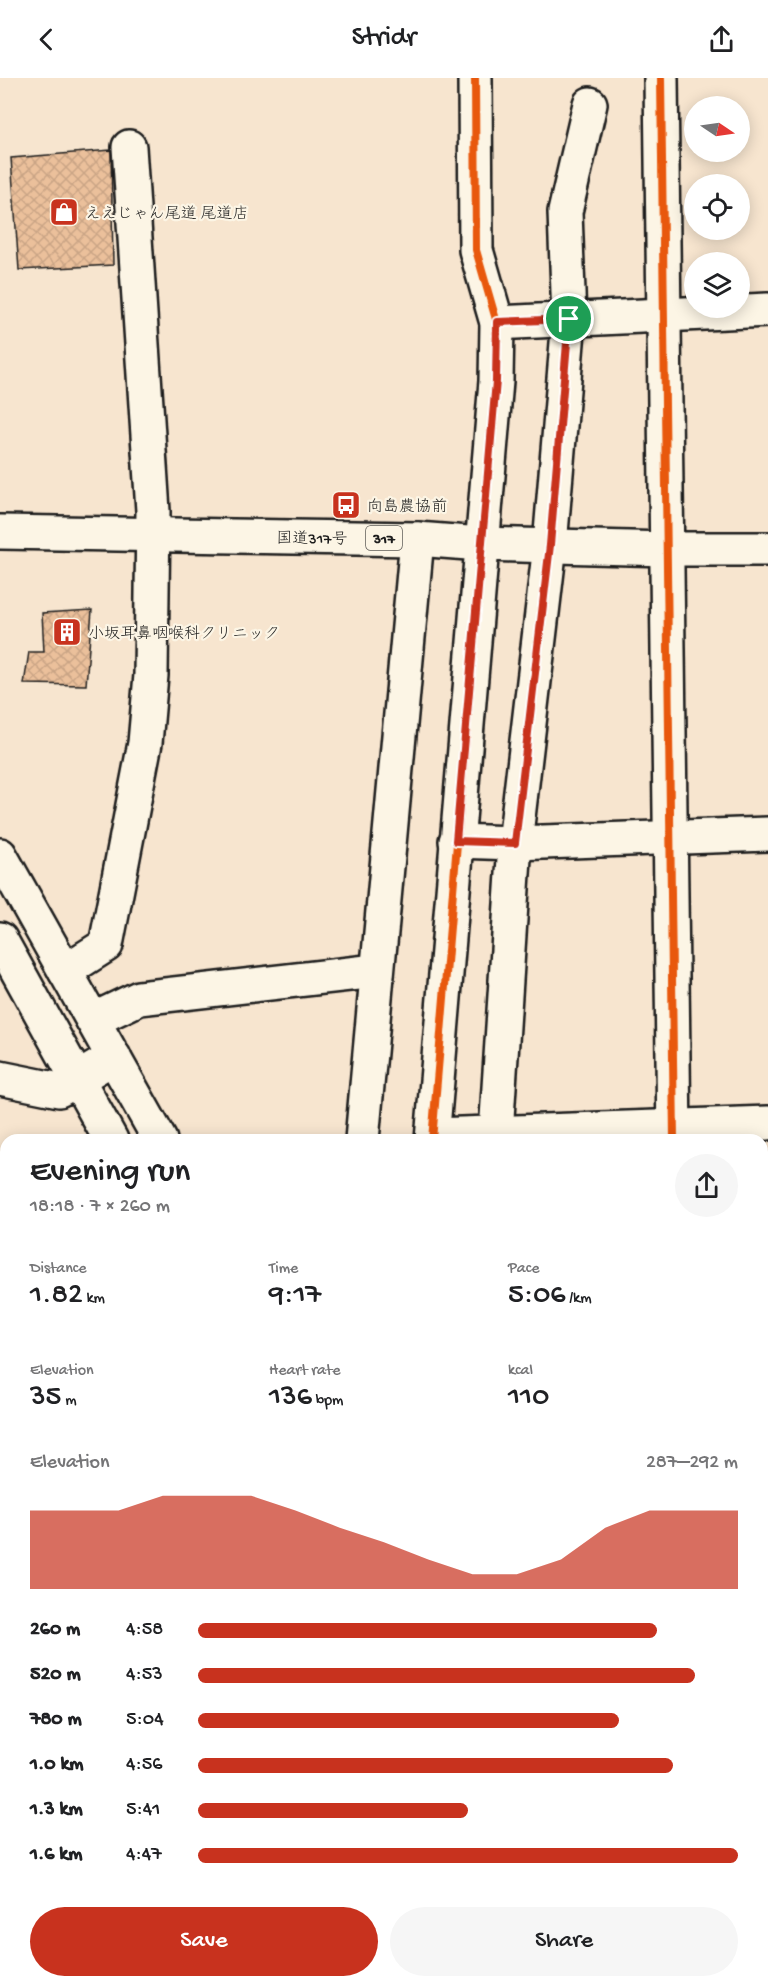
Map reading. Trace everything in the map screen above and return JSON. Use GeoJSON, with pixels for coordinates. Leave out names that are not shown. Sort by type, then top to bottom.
{"type":"FeatureCollection","features":[{"type":"Feature","properties":{"kind":"main road"},"geometry":{"type":"LineString","coordinates":[[432,1134],[496,381],[497,322],[476,250],[475,78]]}},
{"type":"Feature","properties":{"kind":"main road"},"geometry":{"type":"LineString","coordinates":[[661,78],[674,1133]]}},
{"type":"Feature","properties":{"kind":"main road"},"geometry":{"type":"LineString","coordinates":[[496,1133],[515,843],[550,545],[569,319],[566,212],[590,104]]}},
{"type":"Feature","properties":{"kind":"main road"},"geometry":{"type":"LineString","coordinates":[[65,971],[106,945],[145,743],[151,675],[153,511],[129,147]]}},
{"type":"Feature","properties":{"kind":"main road"},"geometry":{"type":"LineString","coordinates":[[497,322],[768,310]]}},
{"type":"Feature","properties":{"kind":"main road","name":"国道317号"},"geometry":{"type":"LineString","coordinates":[[0,532],[417,539],[482,544],[667,549],[768,549]]}},
{"type":"Feature","properties":{"kind":"main road"},"geometry":{"type":"LineString","coordinates":[[362,1134],[417,539]]}},
{"type":"Feature","properties":{"kind":"main road"},"geometry":{"type":"LineString","coordinates":[[456,841],[515,843],[768,834]]}},
{"type":"Feature","properties":{"kind":"main road"},"geometry":{"type":"LineString","coordinates":[[0,855],[157,1134]]}},
{"type":"Feature","properties":{"kind":"main road"},"geometry":{"type":"LineString","coordinates":[[0,939],[108,1134]]}},
{"type":"Feature","properties":{"kind":"main road"},"geometry":{"type":"LineString","coordinates":[[93,1020],[139,998],[376,971]]}},
{"type":"Feature","properties":{"kind":"main road"},"geometry":{"type":"LineString","coordinates":[[0,1078],[59,1090],[114,1057]]}},
{"type":"Feature","properties":{"kind":"main road"},"geometry":{"type":"LineString","coordinates":[[483,1134],[674,1133],[768,1123]]}},
{"type":"Feature","properties":{"kind":"building","name":"ええじゃん尾道 尾道店"},"geometry":{"type":"Polygon","coordinates":[[[111,150],[113,265],[19,270],[11,158],[111,150]]]}},
{"type":"Feature","properties":{"kind":"building","name":"小坂耳鼻咽喉科クリニック"},"geometry":{"type":"Polygon","coordinates":[[[92,610],[86,685],[24,684],[29,652],[44,652],[42,613],[92,610]]]}},
{"type":"Feature","properties":{"kind":"cycle path"},"geometry":{"type":"LineString","coordinates":[[433,1134],[496,381],[497,323],[476,250],[475,78]]}},
{"type":"Feature","properties":{"kind":"cycle path"},"geometry":{"type":"LineString","coordinates":[[661,78],[674,1134]]}},
{"type":"Feature","properties":{"kind":"place","name":"ええじゃん尾道 尾道店"},"geometry":{"type":"Point","coordinates":[64,212]}},
{"type":"Feature","properties":{"kind":"place","name":"向島農協前"},"geometry":{"type":"Point","coordinates":[346,505]}},
{"type":"Feature","properties":{"kind":"place","name":"小坂耳鼻咽喉科クリニック"},"geometry":{"type":"Point","coordinates":[67,632]}},
{"type":"Feature","properties":{"kind":"route"},"geometry":{"type":"LineString","coordinates":[[569,319],[550,545],[515,843],[456,841],[496,381],[497,322],[569,319]]}}]}
